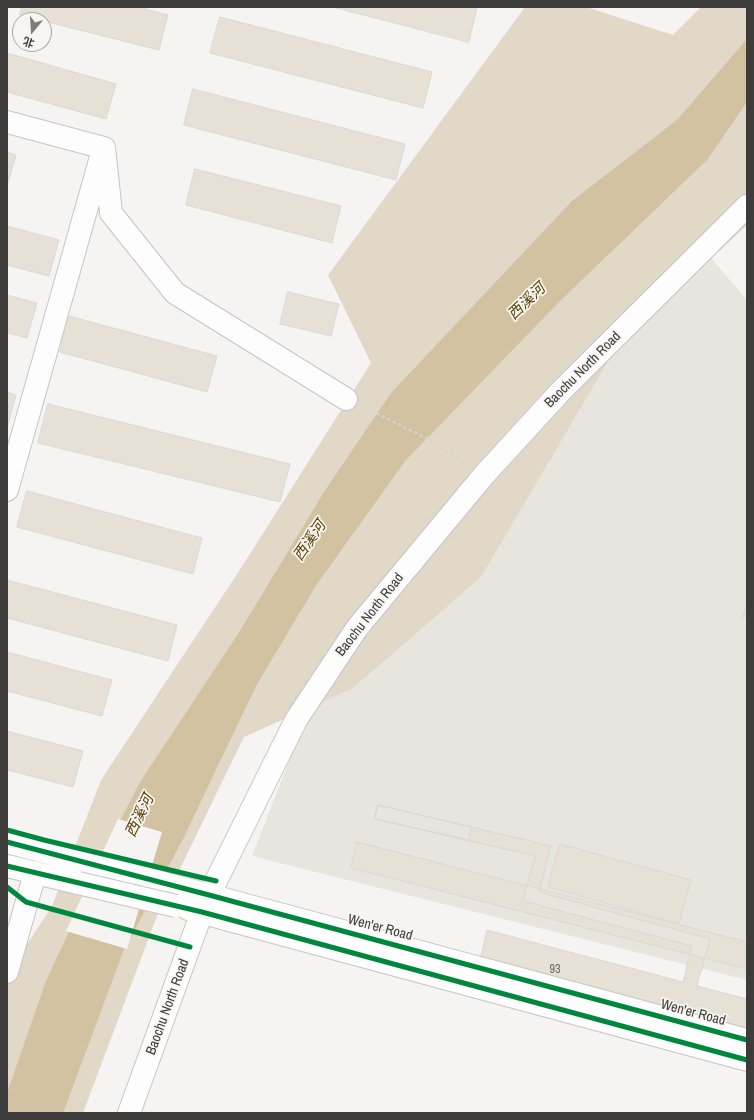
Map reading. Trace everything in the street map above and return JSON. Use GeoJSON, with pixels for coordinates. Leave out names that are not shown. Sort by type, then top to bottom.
{"type":"FeatureCollection","features":[{"type":"Feature","properties":{"kind":"main road"},"geometry":{"type":"LineString","coordinates":[[7,122],[104,148]]}},
{"type":"Feature","properties":{"kind":"main road"},"geometry":{"type":"LineString","coordinates":[[104,148],[112,214],[175,293],[346,399]]}},
{"type":"Feature","properties":{"kind":"main road"},"geometry":{"type":"LineString","coordinates":[[7,490],[104,148]]}},
{"type":"Feature","properties":{"kind":"main road","name":"Baochu North Road"},"geometry":{"type":"LineString","coordinates":[[129,1113],[206,903],[300,714],[357,628],[484,475],[560,392],[747,206]]}},
{"type":"Feature","properties":{"kind":"main road","name":"Wen'er Road"},"geometry":{"type":"LineString","coordinates":[[7,842],[86,863],[177,896]]}},
{"type":"Feature","properties":{"kind":"main road","name":"Wen'er Road"},"geometry":{"type":"LineString","coordinates":[[7,866],[78,883],[177,896],[747,1040]]}},
{"type":"Feature","properties":{"kind":"main road"},"geometry":{"type":"LineString","coordinates":[[7,972],[35,873]]}},
{"type":"Feature","properties":{"kind":"main road","name":"Wen'er Road"},"geometry":{"type":"LineString","coordinates":[[206,903],[747,1060]]}},
{"type":"Feature","properties":{"kind":"path"},"geometry":{"type":"LineString","coordinates":[[346,399],[430,440],[484,475]]}},
{"type":"Feature","properties":{"kind":"shaded area"},"geometry":{"type":"Polygon","coordinates":[[[525,7],[586,7],[673,35],[701,7],[747,7],[747,225],[617,346],[481,577],[353,688],[244,737],[157,916],[83,1113],[7,1113],[7,975],[52,906],[101,780],[241,568],[371,363],[328,275],[525,7]]]}},
{"type":"Feature","properties":{"kind":"shaded area"},"geometry":{"type":"Polygon","coordinates":[[[711,258],[747,300],[747,980],[252,856],[310,707],[617,346],[711,258]]]}},
{"type":"Feature","properties":{"kind":"water","name":"西溪河"},"geometry":{"type":"Polygon","coordinates":[[[747,39],[747,102],[707,160],[561,300],[406,460],[317,584],[256,686],[184,837],[123,952],[63,1113],[7,1113],[7,1093],[46,981],[119,823],[140,782],[238,634],[324,492],[391,393],[572,201],[677,120],[747,39]]]}},
{"type":"Feature","properties":{"kind":"pier"},"geometry":{"type":"Polygon","coordinates":[[[118,819],[162,832],[127,949],[66,931],[118,819]]]}},
{"type":"Feature","properties":{"kind":"building"},"geometry":{"type":"Polygon","coordinates":[[[22,7],[138,7],[168,15],[159,50],[52,23],[52,12],[21,12],[22,7]]]}},
{"type":"Feature","properties":{"kind":"building"},"geometry":{"type":"Polygon","coordinates":[[[333,7],[477,7],[469,42],[333,7]]]}},
{"type":"Feature","properties":{"kind":"building"},"geometry":{"type":"Polygon","coordinates":[[[220,17],[432,72],[423,108],[210,53],[220,17]]]}},
{"type":"Feature","properties":{"kind":"building"},"geometry":{"type":"Polygon","coordinates":[[[7,53],[116,84],[106,119],[7,92],[7,53]]]}},
{"type":"Feature","properties":{"kind":"building"},"geometry":{"type":"Polygon","coordinates":[[[193,89],[405,144],[396,180],[184,125],[193,89]]]}},
{"type":"Feature","properties":{"kind":"building"},"geometry":{"type":"Polygon","coordinates":[[[7,152],[16,155],[7,186],[7,152]]]}},
{"type":"Feature","properties":{"kind":"building"},"geometry":{"type":"Polygon","coordinates":[[[195,169],[341,206],[332,243],[186,205],[195,169]]]}},
{"type":"Feature","properties":{"kind":"building"},"geometry":{"type":"Polygon","coordinates":[[[7,226],[59,240],[49,276],[7,265],[7,226]]]}},
{"type":"Feature","properties":{"kind":"building"},"geometry":{"type":"Polygon","coordinates":[[[288,292],[339,304],[331,336],[280,324],[288,292]]]}},
{"type":"Feature","properties":{"kind":"building"},"geometry":{"type":"Polygon","coordinates":[[[7,295],[37,303],[27,338],[7,333],[7,295]]]}},
{"type":"Feature","properties":{"kind":"building"},"geometry":{"type":"Polygon","coordinates":[[[69,316],[217,356],[207,392],[60,352],[69,316]]]}},
{"type":"Feature","properties":{"kind":"building"},"geometry":{"type":"Polygon","coordinates":[[[7,392],[16,395],[7,428],[7,392]]]}},
{"type":"Feature","properties":{"kind":"building"},"geometry":{"type":"Polygon","coordinates":[[[48,404],[290,464],[280,502],[38,443],[48,404]]]}},
{"type":"Feature","properties":{"kind":"building"},"geometry":{"type":"Polygon","coordinates":[[[27,491],[202,538],[193,574],[17,527],[27,491]]]}},
{"type":"Feature","properties":{"kind":"building"},"geometry":{"type":"Polygon","coordinates":[[[7,580],[177,625],[168,661],[7,618],[7,580]]]}},
{"type":"Feature","properties":{"kind":"building"},"geometry":{"type":"Polygon","coordinates":[[[747,604],[747,618],[743,617],[747,604]]]}},
{"type":"Feature","properties":{"kind":"building"},"geometry":{"type":"Polygon","coordinates":[[[7,652],[112,680],[102,716],[7,691],[7,652]]]}},
{"type":"Feature","properties":{"kind":"building"},"geometry":{"type":"Polygon","coordinates":[[[7,731],[83,751],[73,787],[7,770],[7,731]]]}},
{"type":"Feature","properties":{"kind":"building"},"geometry":{"type":"Polygon","coordinates":[[[378,805],[551,846],[539,892],[710,939],[697,986],[747,999],[747,1066],[472,993],[487,930],[683,982],[692,946],[523,901],[535,856],[375,819],[378,805]]]}},
{"type":"Feature","properties":{"kind":"building"},"geometry":{"type":"Polygon","coordinates":[[[378,805],[471,827],[469,840],[375,819],[378,805]]]}},
{"type":"Feature","properties":{"kind":"building"},"geometry":{"type":"Polygon","coordinates":[[[357,842],[747,942],[747,969],[351,868],[357,842]]]}},
{"type":"Feature","properties":{"kind":"building"},"geometry":{"type":"Polygon","coordinates":[[[560,844],[691,880],[679,924],[548,887],[560,844]]]}},
{"type":"Feature","properties":{"kind":"cycle path"},"geometry":{"type":"LineString","coordinates":[[7,830],[216,881]]}},
{"type":"Feature","properties":{"kind":"cycle path"},"geometry":{"type":"LineString","coordinates":[[7,842],[747,1040]]}},
{"type":"Feature","properties":{"kind":"cycle path"},"geometry":{"type":"LineString","coordinates":[[7,866],[202,912],[747,1060]]}},
{"type":"Feature","properties":{"kind":"cycle path"},"geometry":{"type":"LineString","coordinates":[[7,887],[26,902],[190,947]]}}]}
